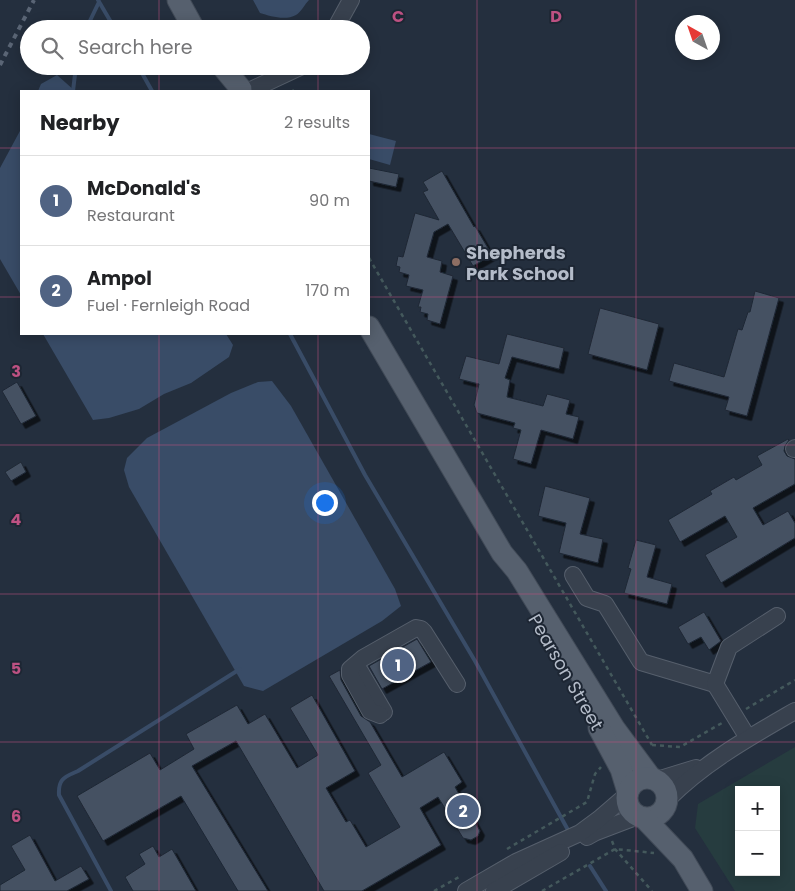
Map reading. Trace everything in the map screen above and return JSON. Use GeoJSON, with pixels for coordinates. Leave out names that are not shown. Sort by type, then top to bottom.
{"type":"FeatureCollection","features":[{"type":"Feature","properties":{"kind":"main road"},"geometry":{"type":"LineString","coordinates":[[178,0],[189,20]]}},
{"type":"Feature","properties":{"kind":"main road"},"geometry":{"type":"LineString","coordinates":[[222,75],[238,90]]}},
{"type":"Feature","properties":{"kind":"main road"},"geometry":{"type":"LineString","coordinates":[[228,75],[238,90]]}},
{"type":"Feature","properties":{"kind":"main road","name":"Pearson Street"},"geometry":{"type":"LineString","coordinates":[[370,329],[502,553],[517,571],[614,728],[654,779]]}},
{"type":"Feature","properties":{"kind":"main road","name":"Pearson Street"},"geometry":{"type":"LineString","coordinates":[[502,553],[510,576],[612,751],[628,793]]}},
{"type":"Feature","properties":{"kind":"main road"},"geometry":{"type":"LineString","coordinates":[[683,859],[663,785],[654,779],[644,778],[637,781],[628,793],[628,806],[632,812],[641,817],[683,859],[702,891]]}},
{"type":"Feature","properties":{"kind":"main road"},"geometry":{"type":"LineString","coordinates":[[641,817],[658,816],[667,802]]}},
{"type":"Feature","properties":{"kind":"street"},"geometry":{"type":"LineString","coordinates":[[341,20],[351,0]]}},
{"type":"Feature","properties":{"kind":"street"},"geometry":{"type":"LineString","coordinates":[[242,90],[279,75]]}},
{"type":"Feature","properties":{"kind":"street"},"geometry":{"type":"LineString","coordinates":[[277,90],[293,75]]}},
{"type":"Feature","properties":{"kind":"street"},"geometry":{"type":"LineString","coordinates":[[573,575],[587,598],[605,604],[641,662],[715,684],[748,738]]}},
{"type":"Feature","properties":{"kind":"street"},"geometry":{"type":"LineString","coordinates":[[715,684],[729,648],[777,616]]}},
{"type":"Feature","properties":{"kind":"street"},"geometry":{"type":"LineString","coordinates":[[382,714],[370,711],[350,675],[350,669],[362,659],[416,628],[424,632],[457,684]]}},
{"type":"Feature","properties":{"kind":"street"},"geometry":{"type":"LineString","coordinates":[[667,802],[681,786],[711,761],[795,711]]}},
{"type":"Feature","properties":{"kind":"street"},"geometry":{"type":"LineString","coordinates":[[654,779],[675,775],[711,761]]}},
{"type":"Feature","properties":{"kind":"street"},"geometry":{"type":"LineString","coordinates":[[466,891],[516,862],[580,833],[628,793]]}},
{"type":"Feature","properties":{"kind":"street"},"geometry":{"type":"LineString","coordinates":[[494,891],[596,832],[641,817]]}},
{"type":"Feature","properties":{"kind":"path"},"geometry":{"type":"LineString","coordinates":[[370,260],[652,745]]}},
{"type":"Feature","properties":{"kind":"path"},"geometry":{"type":"LineString","coordinates":[[644,744],[680,747],[795,680]]}},
{"type":"Feature","properties":{"kind":"path"},"geometry":{"type":"LineString","coordinates":[[549,824],[587,802],[595,774],[601,767]]}},
{"type":"Feature","properties":{"kind":"path"},"geometry":{"type":"LineString","coordinates":[[542,891],[615,849],[657,854]]}},
{"type":"Feature","properties":{"kind":"path"},"geometry":{"type":"LineString","coordinates":[[615,849],[652,891]]}},
{"type":"Feature","properties":{"kind":"green space"},"geometry":{"type":"Polygon","coordinates":[[[795,747],[795,891],[735,891],[695,828],[698,804],[795,747]]]}},
{"type":"Feature","properties":{"kind":"water"},"geometry":{"type":"Polygon","coordinates":[[[253,0],[309,0],[296,15],[282,18],[260,13],[253,0]]]}},
{"type":"Feature","properties":{"kind":"water"},"geometry":{"type":"Polygon","coordinates":[[[57,75],[74,90],[38,90],[41,84],[57,75]]]}},
{"type":"Feature","properties":{"kind":"water"},"geometry":{"type":"Polygon","coordinates":[[[20,131],[20,293],[0,259],[0,168],[20,131]]]}},
{"type":"Feature","properties":{"kind":"water"},"geometry":{"type":"Polygon","coordinates":[[[370,134],[396,141],[390,165],[370,159],[370,134]]]}},
{"type":"Feature","properties":{"kind":"water"},"geometry":{"type":"Polygon","coordinates":[[[44,335],[227,335],[233,345],[229,357],[191,383],[164,394],[139,409],[109,418],[93,420],[44,335]]]}},
{"type":"Feature","properties":{"kind":"water"},"geometry":{"type":"Polygon","coordinates":[[[272,381],[291,406],[395,589],[401,606],[382,621],[263,691],[244,686],[129,487],[124,470],[127,458],[147,438],[231,393],[258,382],[272,381]]]}},
{"type":"Feature","properties":{"kind":"building"},"geometry":{"type":"Polygon","coordinates":[[[370,168],[399,174],[396,187],[370,181],[370,168]]]}},
{"type":"Feature","properties":{"kind":"building"},"geometry":{"type":"Polygon","coordinates":[[[442,171],[492,255],[473,266],[448,224],[434,232],[427,257],[442,261],[440,272],[453,276],[440,324],[427,320],[428,314],[420,312],[421,307],[418,307],[423,290],[406,286],[409,275],[399,272],[400,267],[396,266],[398,256],[403,257],[415,213],[439,220],[423,192],[428,190],[423,182],[442,171]]]}},
{"type":"Feature","properties":{"kind":"building"},"geometry":{"type":"Polygon","coordinates":[[[755,291],[779,298],[747,416],[725,410],[729,397],[669,381],[674,363],[724,377],[738,329],[742,330],[748,312],[750,312],[755,291]]]}},
{"type":"Feature","properties":{"kind":"building"},"geometry":{"type":"Polygon","coordinates":[[[600,308],[659,324],[647,370],[588,354],[600,308]]]}},
{"type":"Feature","properties":{"kind":"building"},"geometry":{"type":"Polygon","coordinates":[[[507,334],[564,348],[559,369],[512,357],[505,378],[510,380],[507,397],[543,406],[547,394],[570,400],[566,414],[579,417],[573,439],[541,430],[531,464],[513,459],[521,430],[513,428],[515,423],[477,413],[474,405],[479,384],[459,379],[466,356],[499,364],[507,334]]]}},
{"type":"Feature","properties":{"kind":"building"},"geometry":{"type":"Polygon","coordinates":[[[17,382],[36,416],[21,424],[2,391],[17,382]]]}},
{"type":"Feature","properties":{"kind":"building"},"geometry":{"type":"Polygon","coordinates":[[[788,439],[784,451],[787,456],[795,459],[795,484],[753,508],[763,525],[788,511],[795,523],[795,538],[721,583],[705,555],[737,537],[725,516],[680,542],[668,520],[712,494],[710,491],[734,477],[736,480],[762,465],[757,456],[788,439]]]}},
{"type":"Feature","properties":{"kind":"building"},"geometry":{"type":"Polygon","coordinates":[[[21,462],[26,472],[11,481],[5,472],[21,462]]]}},
{"type":"Feature","properties":{"kind":"building"},"geometry":{"type":"Polygon","coordinates":[[[545,486],[590,498],[580,534],[603,539],[598,563],[559,553],[566,523],[538,516],[545,486]]]}},
{"type":"Feature","properties":{"kind":"building"},"geometry":{"type":"Polygon","coordinates":[[[636,540],[656,545],[647,577],[672,584],[667,604],[624,593],[631,569],[628,568],[636,540]]]}},
{"type":"Feature","properties":{"kind":"building"},"geometry":{"type":"Polygon","coordinates":[[[704,612],[721,641],[709,650],[701,637],[688,644],[678,627],[704,612]]]}},
{"type":"Feature","properties":{"kind":"building"},"geometry":{"type":"Polygon","coordinates":[[[417,639],[431,662],[382,689],[369,666],[417,639]]]}},
{"type":"Feature","properties":{"kind":"building"},"geometry":{"type":"Polygon","coordinates":[[[340,670],[341,680],[361,716],[370,722],[402,777],[444,752],[462,782],[455,787],[480,831],[478,836],[471,840],[463,838],[438,797],[420,808],[441,845],[362,891],[324,891],[236,741],[192,766],[268,891],[238,891],[181,796],[103,841],[77,796],[150,753],[160,770],[194,749],[186,734],[237,705],[248,724],[265,714],[297,768],[318,755],[290,708],[312,695],[355,771],[326,788],[346,822],[350,820],[366,847],[400,827],[368,773],[381,765],[329,676],[340,670]]]}},
{"type":"Feature","properties":{"kind":"building"},"geometry":{"type":"Polygon","coordinates":[[[30,835],[55,881],[81,866],[89,879],[67,891],[0,891],[0,885],[25,870],[11,846],[30,835]]]}},
{"type":"Feature","properties":{"kind":"building"},"geometry":{"type":"Polygon","coordinates":[[[153,846],[159,857],[172,849],[196,891],[133,891],[125,877],[145,864],[139,854],[153,846]]]}},
{"type":"Feature","properties":{"kind":"waterway"},"geometry":{"type":"LineString","coordinates":[[98,0],[110,20]]}},
{"type":"Feature","properties":{"kind":"waterway"},"geometry":{"type":"LineString","coordinates":[[90,20],[99,2]]}},
{"type":"Feature","properties":{"kind":"waterway"},"geometry":{"type":"LineString","coordinates":[[73,90],[75,75]]}},
{"type":"Feature","properties":{"kind":"waterway"},"geometry":{"type":"LineString","coordinates":[[143,75],[151,90]]}},
{"type":"Feature","properties":{"kind":"waterway"},"geometry":{"type":"LineString","coordinates":[[291,335],[365,475],[475,661],[568,830]]}},
{"type":"Feature","properties":{"kind":"waterway"},"geometry":{"type":"LineString","coordinates":[[111,891],[59,795],[61,782],[66,777],[240,669]]}},
{"type":"Feature","properties":{"kind":"waterway"},"geometry":{"type":"LineString","coordinates":[[590,866],[606,891]]}},
{"type":"Feature","properties":{"kind":"railway"},"geometry":{"type":"LineString","coordinates":[[24,20],[34,0]]}},
{"type":"Feature","properties":{"kind":"railway"},"geometry":{"type":"LineString","coordinates":[[0,65],[20,27]]}},
{"type":"Feature","properties":{"kind":"place","name":"Shepherds Park School"},"geometry":{"type":"Point","coordinates":[456,262]}},
{"type":"Feature","properties":{"kind":"place","name":"McDonald's"},"geometry":{"type":"Point","coordinates":[398,665]}},
{"type":"Feature","properties":{"kind":"place","name":"Ampol"},"geometry":{"type":"Point","coordinates":[463,811]}}]}
